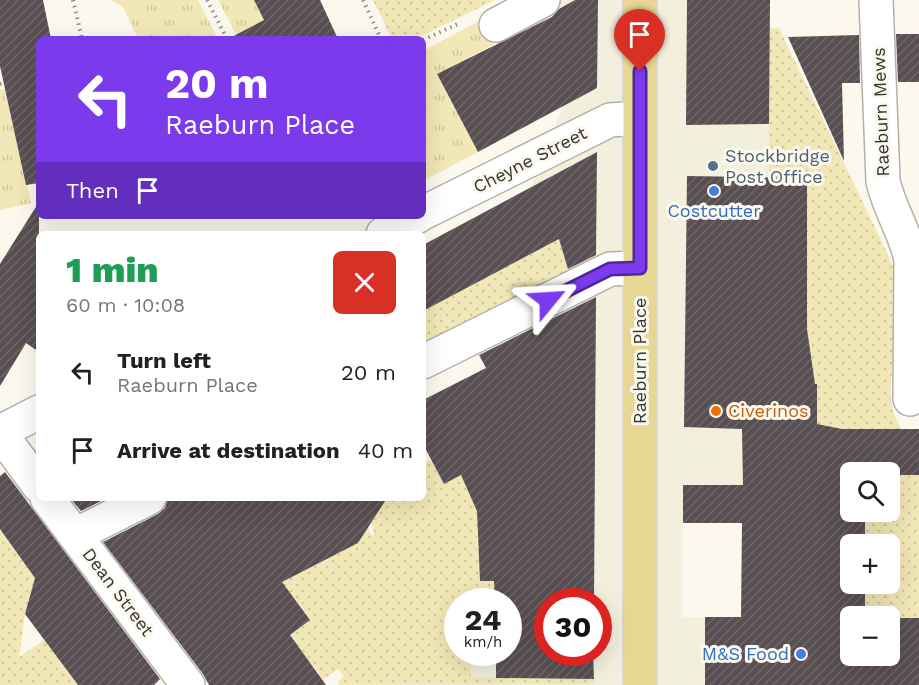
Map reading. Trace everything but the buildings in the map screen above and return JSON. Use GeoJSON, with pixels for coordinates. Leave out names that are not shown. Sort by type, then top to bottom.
{"type":"FeatureCollection","features":[{"type":"Feature","properties":{"kind":"main road","name":"Raeburn Place"},"geometry":{"type":"LineString","coordinates":[[640,0],[640,685]]}},
{"type":"Feature","properties":{"kind":"street"},"geometry":{"type":"LineString","coordinates":[[496,25],[543,0]]}},
{"type":"Feature","properties":{"kind":"street","name":"Raeburn Mews"},"geometry":{"type":"LineString","coordinates":[[876,0],[883,181],[888,201],[911,260],[910,399]]}},
{"type":"Feature","properties":{"kind":"street","name":"Cheyne Street"},"geometry":{"type":"LineString","coordinates":[[426,212],[610,120],[640,118]]}},
{"type":"Feature","properties":{"kind":"street"},"geometry":{"type":"LineString","coordinates":[[388,231],[412,219]]}},
{"type":"Feature","properties":{"kind":"street"},"geometry":{"type":"LineString","coordinates":[[426,361],[610,269],[640,268]]}},
{"type":"Feature","properties":{"kind":"street"},"geometry":{"type":"LineString","coordinates":[[36,414],[0,433],[36,482]]}},
{"type":"Feature","properties":{"kind":"street","name":"Dean Street"},"geometry":{"type":"LineString","coordinates":[[49,501],[188,685]]}},
{"type":"Feature","properties":{"kind":"street"},"geometry":{"type":"LineString","coordinates":[[75,535],[143,501]]}},
{"type":"Feature","properties":{"kind":"path"},"geometry":{"type":"LineString","coordinates":[[74,0],[81,36]]}},
{"type":"Feature","properties":{"kind":"path"},"geometry":{"type":"LineString","coordinates":[[207,0],[225,36]]}},
{"type":"Feature","properties":{"kind":"path"},"geometry":{"type":"LineString","coordinates":[[363,0],[380,36]]}},
{"type":"Feature","properties":{"kind":"shaded area"},"geometry":{"type":"Polygon","coordinates":[[[542,0],[765,0],[770,11],[767,428],[817,475],[683,523],[682,617],[840,617],[840,666],[900,666],[900,617],[919,617],[919,685],[420,685],[413,660],[423,501],[426,501],[426,493],[498,492],[553,342],[559,239],[532,186],[563,106],[522,29],[542,0]]]}},
{"type":"Feature","properties":{"kind":"green space"},"geometry":{"type":"Polygon","coordinates":[[[111,0],[198,0],[216,36],[137,36],[123,7],[111,0]]]}},
{"type":"Feature","properties":{"kind":"green space"},"geometry":{"type":"Polygon","coordinates":[[[218,0],[254,0],[264,20],[240,36],[233,36],[236,34],[218,0]]]}},
{"type":"Feature","properties":{"kind":"green space"},"geometry":{"type":"Polygon","coordinates":[[[373,0],[495,0],[421,36],[391,36],[373,0]]]}},
{"type":"Feature","properties":{"kind":"green space"},"geometry":{"type":"Polygon","coordinates":[[[481,20],[494,44],[437,75],[478,152],[426,179],[426,49],[481,20]]]}},
{"type":"Feature","properties":{"kind":"green space"},"geometry":{"type":"Polygon","coordinates":[[[770,28],[779,28],[903,286],[904,315],[891,387],[891,401],[902,429],[817,429],[817,384],[767,384],[807,279],[807,210],[768,209],[770,28]]]}},
{"type":"Feature","properties":{"kind":"green space"},"geometry":{"type":"Polygon","coordinates":[[[5,89],[31,203],[0,210],[0,90],[5,89]]]}},
{"type":"Feature","properties":{"kind":"green space"},"geometry":{"type":"Polygon","coordinates":[[[559,239],[569,274],[426,346],[426,309],[559,239]]]}},
{"type":"Feature","properties":{"kind":"green space"},"geometry":{"type":"Polygon","coordinates":[[[431,460],[444,484],[461,475],[497,530],[477,530],[477,550],[498,550],[480,556],[480,581],[497,581],[496,588],[444,588],[444,666],[471,666],[471,677],[594,679],[593,684],[339,685],[337,682],[344,677],[338,669],[323,680],[311,663],[308,665],[283,641],[310,620],[298,603],[194,562],[310,568],[350,547],[354,501],[372,536],[374,534],[371,522],[385,501],[426,501],[426,493],[428,493],[426,462],[431,460]]]}},
{"type":"Feature","properties":{"kind":"green space"},"geometry":{"type":"Polygon","coordinates":[[[900,475],[919,475],[919,618],[900,617],[900,606],[861,606],[865,594],[900,594],[900,534],[811,534],[743,523],[900,522],[900,475]]]}},
{"type":"Feature","properties":{"kind":"green space"},"geometry":{"type":"Polygon","coordinates":[[[0,529],[37,578],[34,581],[25,614],[19,657],[44,640],[78,685],[0,685],[0,529]]]}},
{"type":"Feature","properties":{"kind":"place","name":"Stockbridge Post Office"},"geometry":{"type":"Point","coordinates":[713,166]}},
{"type":"Feature","properties":{"kind":"place","name":"Costcutter"},"geometry":{"type":"Point","coordinates":[714,191]}},
{"type":"Feature","properties":{"kind":"place","name":"Civerinos"},"geometry":{"type":"Point","coordinates":[716,411]}},
{"type":"Feature","properties":{"kind":"place","name":"M&S Food"},"geometry":{"type":"Point","coordinates":[801,654]}},
{"type":"Feature","properties":{"kind":"route"},"geometry":{"type":"LineString","coordinates":[[548,300],[610,269],[640,268],[640,71]]}}]}
